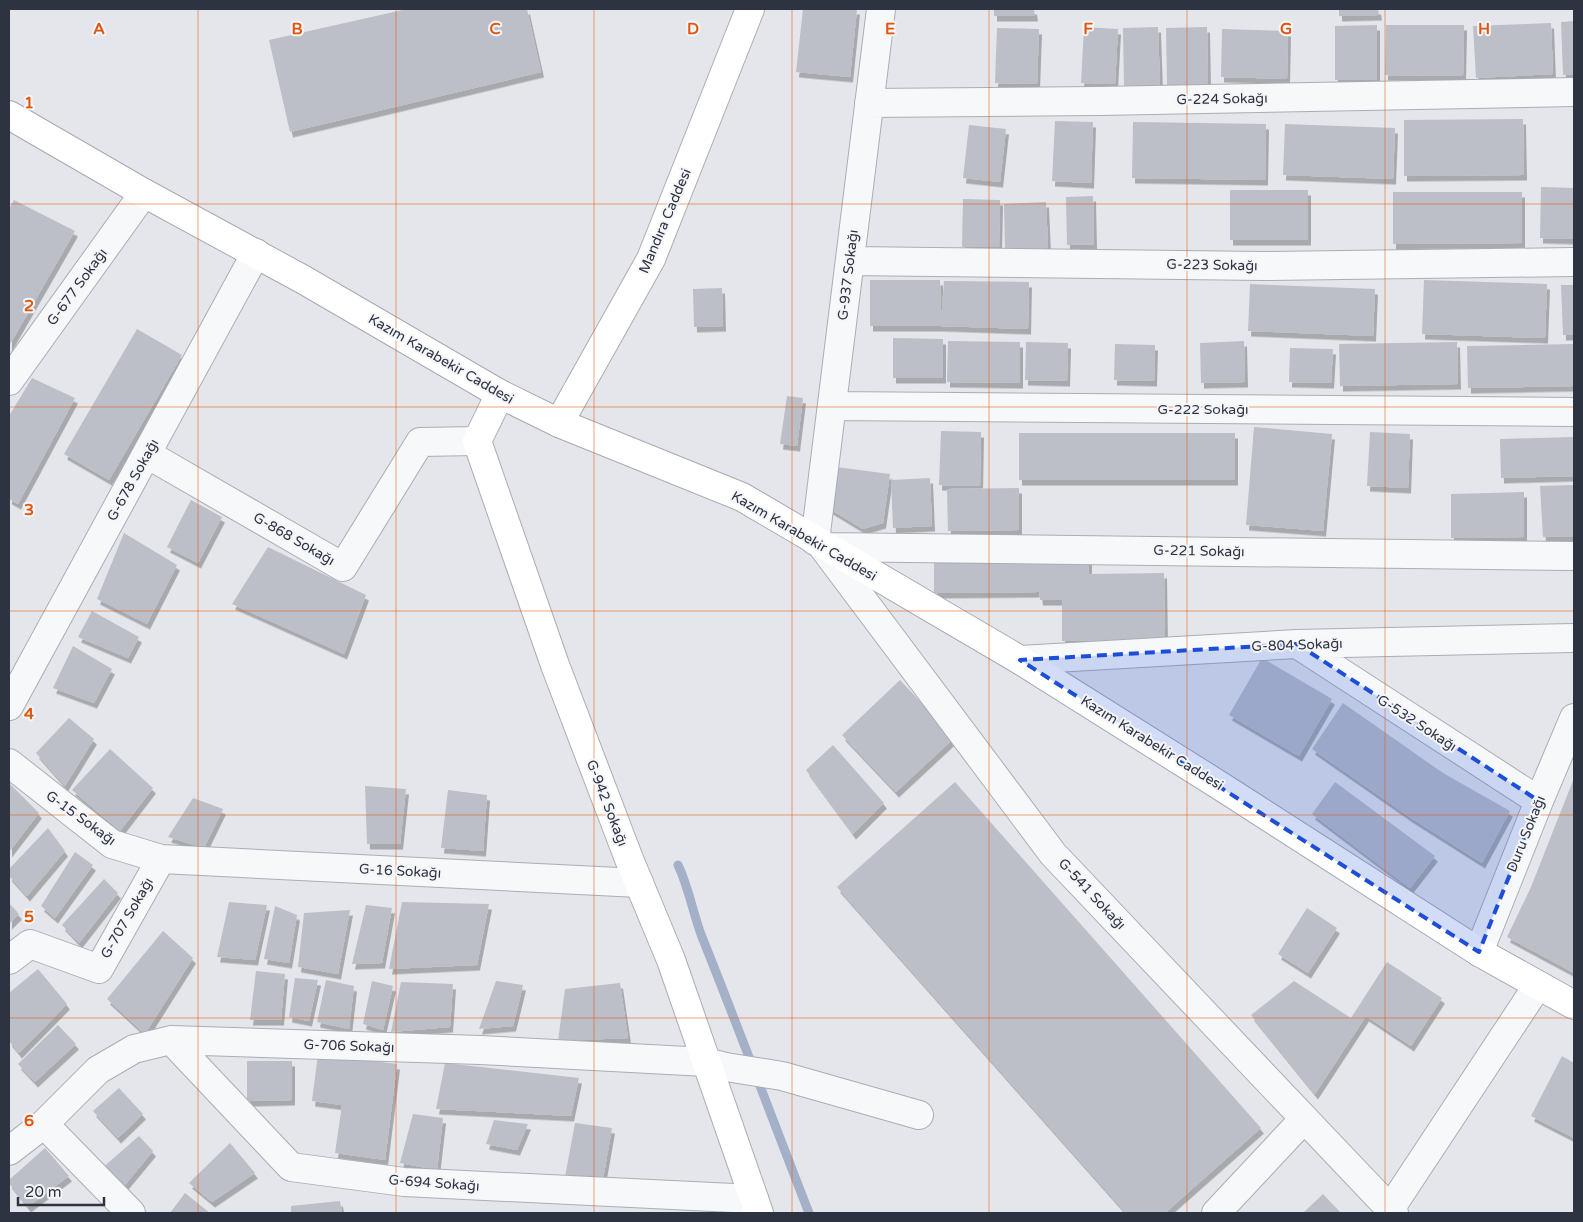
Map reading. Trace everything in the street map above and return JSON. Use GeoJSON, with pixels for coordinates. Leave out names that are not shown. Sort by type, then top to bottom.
{"type":"FeatureCollection","features":[{"type":"Feature","properties":{"kind":"main road","name":"Mandıra Caddesi"},"geometry":{"type":"LineString","coordinates":[[559,423],[651,259],[750,9]]}},
{"type":"Feature","properties":{"kind":"main road","name":"Kazım Karabekir Caddesi"},"geometry":{"type":"LineString","coordinates":[[9,115],[144,193],[256,253],[500,394],[559,423],[742,498],[1020,660],[1479,952],[1574,1005]]}},
{"type":"Feature","properties":{"kind":"main road"},"geometry":{"type":"LineString","coordinates":[[477,442],[500,394]]}},
{"type":"Feature","properties":{"kind":"main road","name":"G-942 Sokağı"},"geometry":{"type":"LineString","coordinates":[[477,442],[555,665],[639,883],[716,1065],[756,1206]]}},
{"type":"Feature","properties":{"kind":"street","name":"G-937 Sokağı"},"geometry":{"type":"LineString","coordinates":[[819,544],[832,406],[880,9]]}},
{"type":"Feature","properties":{"kind":"street","name":"G-224 Sokağı"},"geometry":{"type":"LineString","coordinates":[[869,102],[1100,101],[1574,92]]}},
{"type":"Feature","properties":{"kind":"street","name":"G-677 Sokağı"},"geometry":{"type":"LineString","coordinates":[[9,381],[144,193]]}},
{"type":"Feature","properties":{"kind":"street","name":"G-678 Sokağı"},"geometry":{"type":"LineString","coordinates":[[9,706],[256,253]]}},
{"type":"Feature","properties":{"kind":"street","name":"G-223 Sokağı"},"geometry":{"type":"LineString","coordinates":[[850,262],[1263,266],[1574,262]]}},
{"type":"Feature","properties":{"kind":"street","name":"G-222 Sokağı"},"geometry":{"type":"LineString","coordinates":[[832,406],[1574,412]]}},
{"type":"Feature","properties":{"kind":"street","name":"G-868 Sokağı"},"geometry":{"type":"LineString","coordinates":[[147,454],[343,567],[420,442],[477,442]]}},
{"type":"Feature","properties":{"kind":"street","name":"G-221 Sokağı"},"geometry":{"type":"LineString","coordinates":[[819,544],[1574,556]]}},
{"type":"Feature","properties":{"kind":"street","name":"G-541 Sokağı"},"geometry":{"type":"LineString","coordinates":[[819,544],[1053,854],[1392,1211]]}},
{"type":"Feature","properties":{"kind":"street","name":"G-804 Sokağı"},"geometry":{"type":"LineString","coordinates":[[1020,660],[1296,644],[1574,638]]}},
{"type":"Feature","properties":{"kind":"street","name":"G-532 Sokağı"},"geometry":{"type":"LineString","coordinates":[[1296,644],[1539,801]]}},
{"type":"Feature","properties":{"kind":"street","name":"Duru Sokağı"},"geometry":{"type":"LineString","coordinates":[[1479,952],[1574,718]]}},
{"type":"Feature","properties":{"kind":"street","name":"G-15 Sokağı"},"geometry":{"type":"LineString","coordinates":[[9,763],[112,844],[161,859]]}},
{"type":"Feature","properties":{"kind":"street","name":"G-16 Sokağı"},"geometry":{"type":"LineString","coordinates":[[161,859],[639,883]]}},
{"type":"Feature","properties":{"kind":"street","name":"G-707 Sokağı"},"geometry":{"type":"LineString","coordinates":[[9,960],[30,944],[99,968],[161,859]]}},
{"type":"Feature","properties":{"kind":"street"},"geometry":{"type":"LineString","coordinates":[[1392,1211],[1538,986]]}},
{"type":"Feature","properties":{"kind":"street","name":"G-706 Sokağı"},"geometry":{"type":"LineString","coordinates":[[9,1151],[44,1124],[98,1070],[134,1050],[170,1040],[480,1050],[716,1065],[782,1076],[919,1115]]}},
{"type":"Feature","properties":{"kind":"street","name":"G-694 Sokağı"},"geometry":{"type":"LineString","coordinates":[[170,1040],[291,1167],[404,1182],[756,1206]]}},
{"type":"Feature","properties":{"kind":"street"},"geometry":{"type":"LineString","coordinates":[[1216,1213],[1304,1119]]}},
{"type":"Feature","properties":{"kind":"street"},"geometry":{"type":"LineString","coordinates":[[44,1124],[131,1213]]}},
{"type":"Feature","properties":{"kind":"highlighted area"},"geometry":{"type":"Polygon","coordinates":[[[1297,644],[1539,801],[1479,952],[1020,660],[1297,644]]]}},
{"type":"Feature","properties":{"kind":"building"},"geometry":{"type":"Polygon","coordinates":[[[407,9],[527,9],[541,72],[290,132],[269,40],[407,9]]]}},
{"type":"Feature","properties":{"kind":"building"},"geometry":{"type":"Polygon","coordinates":[[[803,9],[857,9],[850,77],[796,72],[803,9]]]}},
{"type":"Feature","properties":{"kind":"building"},"geometry":{"type":"Polygon","coordinates":[[[994,9],[1034,9],[1035,16],[994,16],[994,9]]]}},
{"type":"Feature","properties":{"kind":"building"},"geometry":{"type":"Polygon","coordinates":[[[1339,9],[1378,9],[1379,15],[1339,16],[1339,9]]]}},
{"type":"Feature","properties":{"kind":"building"},"geometry":{"type":"Polygon","coordinates":[[[1574,21],[1574,74],[1563,75],[1561,22],[1574,21]]]}},
{"type":"Feature","properties":{"kind":"building"},"geometry":{"type":"Polygon","coordinates":[[[1551,23],[1553,74],[1476,78],[1473,26],[1551,23]]]}},
{"type":"Feature","properties":{"kind":"building"},"geometry":{"type":"Polygon","coordinates":[[[1377,25],[1377,80],[1335,80],[1335,26],[1377,25]]]}},
{"type":"Feature","properties":{"kind":"building"},"geometry":{"type":"Polygon","coordinates":[[[1386,25],[1464,25],[1463,76],[1385,75],[1386,25]]]}},
{"type":"Feature","properties":{"kind":"building"},"geometry":{"type":"Polygon","coordinates":[[[1084,27],[1118,29],[1115,84],[1081,83],[1084,27]]]}},
{"type":"Feature","properties":{"kind":"building"},"geometry":{"type":"Polygon","coordinates":[[[1158,27],[1160,85],[1124,86],[1123,28],[1158,27]]]}},
{"type":"Feature","properties":{"kind":"building"},"geometry":{"type":"Polygon","coordinates":[[[1207,27],[1208,84],[1167,85],[1166,28],[1207,27]]]}},
{"type":"Feature","properties":{"kind":"building"},"geometry":{"type":"Polygon","coordinates":[[[997,28],[1039,29],[1037,84],[995,83],[997,28]]]}},
{"type":"Feature","properties":{"kind":"building"},"geometry":{"type":"Polygon","coordinates":[[[1222,29],[1288,31],[1287,79],[1221,77],[1222,29]]]}},
{"type":"Feature","properties":{"kind":"building"},"geometry":{"type":"Polygon","coordinates":[[[1523,119],[1524,175],[1404,176],[1404,120],[1523,119]]]}},
{"type":"Feature","properties":{"kind":"building"},"geometry":{"type":"Polygon","coordinates":[[[1055,121],[1093,122],[1091,183],[1052,181],[1055,121]]]}},
{"type":"Feature","properties":{"kind":"building"},"geometry":{"type":"Polygon","coordinates":[[[1133,122],[1266,124],[1265,180],[1132,178],[1133,122]]]}},
{"type":"Feature","properties":{"kind":"building"},"geometry":{"type":"Polygon","coordinates":[[[1285,124],[1395,128],[1393,179],[1283,175],[1285,124]]]}},
{"type":"Feature","properties":{"kind":"building"},"geometry":{"type":"Polygon","coordinates":[[[969,125],[1006,129],[1000,182],[963,178],[969,125]]]}},
{"type":"Feature","properties":{"kind":"building"},"geometry":{"type":"Polygon","coordinates":[[[1541,187],[1574,188],[1574,239],[1540,238],[1541,187]]]}},
{"type":"Feature","properties":{"kind":"building"},"geometry":{"type":"Polygon","coordinates":[[[1230,190],[1308,190],[1308,240],[1230,240],[1230,190]]]}},
{"type":"Feature","properties":{"kind":"building"},"geometry":{"type":"Polygon","coordinates":[[[1393,192],[1522,192],[1522,243],[1393,244],[1393,192]]]}},
{"type":"Feature","properties":{"kind":"building"},"geometry":{"type":"Polygon","coordinates":[[[1093,196],[1094,245],[1067,245],[1066,197],[1093,196]]]}},
{"type":"Feature","properties":{"kind":"building"},"geometry":{"type":"Polygon","coordinates":[[[963,199],[1000,200],[999,247],[962,247],[963,199]]]}},
{"type":"Feature","properties":{"kind":"building"},"geometry":{"type":"Polygon","coordinates":[[[14,200],[75,231],[9,346],[9,209],[14,200]]]}},
{"type":"Feature","properties":{"kind":"building"},"geometry":{"type":"Polygon","coordinates":[[[1046,202],[1048,248],[1005,250],[1004,204],[1046,202]]]}},
{"type":"Feature","properties":{"kind":"building"},"geometry":{"type":"Polygon","coordinates":[[[870,280],[940,280],[941,323],[944,281],[1029,282],[1028,329],[870,326],[870,280]]]}},
{"type":"Feature","properties":{"kind":"building"},"geometry":{"type":"Polygon","coordinates":[[[1424,280],[1547,284],[1545,338],[1422,334],[1424,280]]]}},
{"type":"Feature","properties":{"kind":"building"},"geometry":{"type":"Polygon","coordinates":[[[1250,284],[1375,289],[1373,336],[1248,331],[1250,284]]]}},
{"type":"Feature","properties":{"kind":"building"},"geometry":{"type":"Polygon","coordinates":[[[1561,285],[1574,285],[1574,335],[1563,335],[1561,285]]]}},
{"type":"Feature","properties":{"kind":"building"},"geometry":{"type":"Polygon","coordinates":[[[722,288],[723,326],[694,327],[693,289],[722,288]]]}},
{"type":"Feature","properties":{"kind":"building"},"geometry":{"type":"Polygon","coordinates":[[[137,329],[182,355],[109,480],[64,454],[137,329]]]}},
{"type":"Feature","properties":{"kind":"building"},"geometry":{"type":"Polygon","coordinates":[[[893,338],[943,339],[943,378],[893,378],[893,338]]]}},
{"type":"Feature","properties":{"kind":"building"},"geometry":{"type":"Polygon","coordinates":[[[948,341],[1020,342],[1020,383],[947,382],[948,341]]]}},
{"type":"Feature","properties":{"kind":"building"},"geometry":{"type":"Polygon","coordinates":[[[1244,341],[1245,382],[1201,383],[1200,343],[1244,341]]]}},
{"type":"Feature","properties":{"kind":"building"},"geometry":{"type":"Polygon","coordinates":[[[1026,342],[1068,343],[1067,381],[1025,380],[1026,342]]]}},
{"type":"Feature","properties":{"kind":"building"},"geometry":{"type":"Polygon","coordinates":[[[1457,342],[1458,384],[1340,386],[1339,344],[1457,342]]]}},
{"type":"Feature","properties":{"kind":"building"},"geometry":{"type":"Polygon","coordinates":[[[1115,344],[1155,345],[1154,381],[1114,380],[1115,344]]]}},
{"type":"Feature","properties":{"kind":"building"},"geometry":{"type":"Polygon","coordinates":[[[1574,344],[1574,386],[1468,388],[1467,346],[1574,344]]]}},
{"type":"Feature","properties":{"kind":"building"},"geometry":{"type":"Polygon","coordinates":[[[1290,348],[1333,349],[1331,383],[1289,382],[1290,348]]]}},
{"type":"Feature","properties":{"kind":"building"},"geometry":{"type":"Polygon","coordinates":[[[32,378],[75,398],[18,504],[9,499],[9,416],[32,378]]]}},
{"type":"Feature","properties":{"kind":"building"},"geometry":{"type":"Polygon","coordinates":[[[787,396],[803,398],[797,446],[780,444],[787,396]]]}},
{"type":"Feature","properties":{"kind":"building"},"geometry":{"type":"Polygon","coordinates":[[[1254,427],[1332,434],[1323,531],[1246,525],[1254,427]]]}},
{"type":"Feature","properties":{"kind":"building"},"geometry":{"type":"Polygon","coordinates":[[[941,431],[981,432],[980,486],[939,485],[941,431]]]}},
{"type":"Feature","properties":{"kind":"building"},"geometry":{"type":"Polygon","coordinates":[[[1370,432],[1410,434],[1408,488],[1367,486],[1370,432]]]}},
{"type":"Feature","properties":{"kind":"building"},"geometry":{"type":"Polygon","coordinates":[[[1019,433],[1235,433],[1235,480],[1019,480],[1019,433]]]}},
{"type":"Feature","properties":{"kind":"building"},"geometry":{"type":"Polygon","coordinates":[[[1574,437],[1574,476],[1501,478],[1500,439],[1574,437]]]}},
{"type":"Feature","properties":{"kind":"building"},"geometry":{"type":"Polygon","coordinates":[[[836,467],[890,474],[883,523],[863,529],[830,509],[836,467]]]}},
{"type":"Feature","properties":{"kind":"building"},"geometry":{"type":"Polygon","coordinates":[[[930,478],[932,526],[893,528],[891,480],[930,478]]]}},
{"type":"Feature","properties":{"kind":"building"},"geometry":{"type":"Polygon","coordinates":[[[1574,485],[1574,536],[1543,537],[1540,486],[1574,485]]]}},
{"type":"Feature","properties":{"kind":"building"},"geometry":{"type":"Polygon","coordinates":[[[1019,488],[1019,530],[948,531],[947,489],[1019,488]]]}},
{"type":"Feature","properties":{"kind":"building"},"geometry":{"type":"Polygon","coordinates":[[[1524,492],[1524,537],[1451,538],[1451,494],[1524,492]]]}},
{"type":"Feature","properties":{"kind":"building"},"geometry":{"type":"Polygon","coordinates":[[[191,500],[222,517],[198,563],[167,547],[191,500]]]}},
{"type":"Feature","properties":{"kind":"building"},"geometry":{"type":"Polygon","coordinates":[[[124,533],[177,565],[147,624],[97,599],[124,533]]]}},
{"type":"Feature","properties":{"kind":"building"},"geometry":{"type":"Polygon","coordinates":[[[268,547],[366,595],[344,654],[232,604],[268,547]]]}},
{"type":"Feature","properties":{"kind":"building"},"geometry":{"type":"Polygon","coordinates":[[[1089,556],[1089,574],[1164,573],[1165,639],[1062,641],[1062,600],[1040,600],[1039,592],[934,593],[934,558],[1089,556]]]}},
{"type":"Feature","properties":{"kind":"building"},"geometry":{"type":"Polygon","coordinates":[[[92,611],[139,637],[128,658],[78,637],[92,611]]]}},
{"type":"Feature","properties":{"kind":"building"},"geometry":{"type":"Polygon","coordinates":[[[73,646],[112,669],[94,703],[53,688],[73,646]]]}},
{"type":"Feature","properties":{"kind":"building"},"geometry":{"type":"Polygon","coordinates":[[[1262,658],[1332,699],[1299,756],[1229,715],[1262,658]]]}},
{"type":"Feature","properties":{"kind":"building"},"geometry":{"type":"Polygon","coordinates":[[[900,680],[954,738],[896,792],[842,735],[900,680]]]}},
{"type":"Feature","properties":{"kind":"building"},"geometry":{"type":"Polygon","coordinates":[[[1343,703],[1443,773],[1510,811],[1482,863],[1411,818],[1312,749],[1343,703]]]}},
{"type":"Feature","properties":{"kind":"building"},"geometry":{"type":"Polygon","coordinates":[[[69,718],[94,739],[65,786],[36,753],[69,718]]]}},
{"type":"Feature","properties":{"kind":"building"},"geometry":{"type":"Polygon","coordinates":[[[833,745],[884,803],[853,834],[806,770],[833,745]]]}},
{"type":"Feature","properties":{"kind":"building"},"geometry":{"type":"Polygon","coordinates":[[[110,749],[153,788],[120,831],[72,790],[110,749]]]}},
{"type":"Feature","properties":{"kind":"building"},"geometry":{"type":"Polygon","coordinates":[[[1574,778],[1574,905],[1548,895],[1574,906],[1574,973],[1507,937],[1531,887],[1574,778]]]}},
{"type":"Feature","properties":{"kind":"building"},"geometry":{"type":"Polygon","coordinates":[[[955,782],[1261,1128],[1165,1213],[1126,1213],[837,887],[955,782]]]}},
{"type":"Feature","properties":{"kind":"building"},"geometry":{"type":"Polygon","coordinates":[[[1335,782],[1435,856],[1410,888],[1312,814],[1335,782]]]}},
{"type":"Feature","properties":{"kind":"building"},"geometry":{"type":"Polygon","coordinates":[[[9,783],[39,813],[9,852],[9,783]]]}},
{"type":"Feature","properties":{"kind":"building"},"geometry":{"type":"Polygon","coordinates":[[[365,786],[406,789],[400,844],[367,844],[365,786]]]}},
{"type":"Feature","properties":{"kind":"building"},"geometry":{"type":"Polygon","coordinates":[[[448,790],[487,795],[483,851],[441,848],[448,790]]]}},
{"type":"Feature","properties":{"kind":"building"},"geometry":{"type":"Polygon","coordinates":[[[193,798],[223,809],[204,848],[168,837],[193,798]]]}},
{"type":"Feature","properties":{"kind":"building"},"geometry":{"type":"Polygon","coordinates":[[[48,828],[65,851],[27,896],[9,876],[9,869],[48,828]]]}},
{"type":"Feature","properties":{"kind":"building"},"geometry":{"type":"Polygon","coordinates":[[[75,852],[93,865],[55,918],[41,906],[75,852]]]}},
{"type":"Feature","properties":{"kind":"building"},"geometry":{"type":"Polygon","coordinates":[[[104,879],[118,893],[79,943],[62,925],[104,879]]]}},
{"type":"Feature","properties":{"kind":"building"},"geometry":{"type":"Polygon","coordinates":[[[229,902],[267,905],[255,960],[217,957],[229,902]]]}},
{"type":"Feature","properties":{"kind":"building"},"geometry":{"type":"Polygon","coordinates":[[[402,902],[489,904],[477,965],[389,969],[402,902]]]}},
{"type":"Feature","properties":{"kind":"building"},"geometry":{"type":"Polygon","coordinates":[[[9,903],[19,914],[9,924],[9,903]]]}},
{"type":"Feature","properties":{"kind":"building"},"geometry":{"type":"Polygon","coordinates":[[[366,905],[392,908],[382,963],[352,964],[366,905]]]}},
{"type":"Feature","properties":{"kind":"building"},"geometry":{"type":"Polygon","coordinates":[[[275,906],[297,915],[289,963],[264,959],[275,906]]]}},
{"type":"Feature","properties":{"kind":"building"},"geometry":{"type":"Polygon","coordinates":[[[1307,908],[1337,928],[1308,973],[1278,954],[1307,908]]]}},
{"type":"Feature","properties":{"kind":"building"},"geometry":{"type":"Polygon","coordinates":[[[350,910],[338,974],[298,967],[304,913],[350,910]]]}},
{"type":"Feature","properties":{"kind":"building"},"geometry":{"type":"Polygon","coordinates":[[[163,931],[193,958],[145,1034],[107,999],[163,931]]]}},
{"type":"Feature","properties":{"kind":"building"},"geometry":{"type":"Polygon","coordinates":[[[1387,962],[1442,998],[1411,1046],[1366,1016],[1315,1094],[1251,1015],[1294,981],[1351,1018],[1387,962]]]}},
{"type":"Feature","properties":{"kind":"building"},"geometry":{"type":"Polygon","coordinates":[[[38,969],[67,1004],[19,1053],[9,1041],[9,993],[38,969]]]}},
{"type":"Feature","properties":{"kind":"building"},"geometry":{"type":"Polygon","coordinates":[[[256,971],[285,974],[281,1020],[250,1020],[256,971]]]}},
{"type":"Feature","properties":{"kind":"building"},"geometry":{"type":"Polygon","coordinates":[[[295,978],[318,980],[309,1021],[289,1017],[295,978]]]}},
{"type":"Feature","properties":{"kind":"building"},"geometry":{"type":"Polygon","coordinates":[[[326,980],[354,986],[349,1029],[317,1022],[326,980]]]}},
{"type":"Feature","properties":{"kind":"building"},"geometry":{"type":"Polygon","coordinates":[[[372,981],[393,986],[383,1030],[363,1024],[372,981]]]}},
{"type":"Feature","properties":{"kind":"building"},"geometry":{"type":"Polygon","coordinates":[[[496,981],[523,985],[513,1026],[479,1029],[496,981]]]}},
{"type":"Feature","properties":{"kind":"building"},"geometry":{"type":"Polygon","coordinates":[[[401,982],[453,984],[450,1027],[391,1032],[401,982]]]}},
{"type":"Feature","properties":{"kind":"building"},"geometry":{"type":"Polygon","coordinates":[[[620,983],[628,1038],[558,1041],[565,989],[620,983]]]}},
{"type":"Feature","properties":{"kind":"building"},"geometry":{"type":"Polygon","coordinates":[[[58,1025],[76,1044],[35,1082],[18,1064],[58,1025]]]}},
{"type":"Feature","properties":{"kind":"building"},"geometry":{"type":"Polygon","coordinates":[[[318,1054],[397,1064],[385,1160],[335,1153],[342,1105],[312,1101],[318,1054]]]}},
{"type":"Feature","properties":{"kind":"building"},"geometry":{"type":"Polygon","coordinates":[[[1562,1056],[1574,1063],[1574,1138],[1531,1116],[1562,1056]]]}},
{"type":"Feature","properties":{"kind":"building"},"geometry":{"type":"Polygon","coordinates":[[[247,1061],[292,1061],[292,1100],[247,1101],[247,1061]]]}},
{"type":"Feature","properties":{"kind":"building"},"geometry":{"type":"Polygon","coordinates":[[[445,1063],[579,1078],[571,1116],[436,1109],[445,1063]]]}},
{"type":"Feature","properties":{"kind":"building"},"geometry":{"type":"Polygon","coordinates":[[[119,1088],[143,1114],[118,1138],[93,1111],[119,1088]]]}},
{"type":"Feature","properties":{"kind":"building"},"geometry":{"type":"Polygon","coordinates":[[[413,1114],[443,1118],[437,1170],[400,1163],[413,1114]]]}},
{"type":"Feature","properties":{"kind":"building"},"geometry":{"type":"Polygon","coordinates":[[[494,1120],[528,1124],[517,1150],[486,1144],[494,1120]]]}},
{"type":"Feature","properties":{"kind":"building"},"geometry":{"type":"Polygon","coordinates":[[[575,1123],[612,1128],[603,1179],[565,1177],[575,1123]]]}},
{"type":"Feature","properties":{"kind":"building"},"geometry":{"type":"Polygon","coordinates":[[[139,1136],[153,1151],[124,1186],[101,1169],[139,1136]]]}},
{"type":"Feature","properties":{"kind":"building"},"geometry":{"type":"Polygon","coordinates":[[[230,1143],[255,1173],[212,1202],[189,1183],[230,1143]]]}},
{"type":"Feature","properties":{"kind":"building"},"geometry":{"type":"Polygon","coordinates":[[[45,1148],[69,1176],[28,1207],[9,1183],[9,1180],[45,1148]]]}},
{"type":"Feature","properties":{"kind":"building"},"geometry":{"type":"Polygon","coordinates":[[[185,1193],[210,1213],[170,1213],[185,1193]]]}},
{"type":"Feature","properties":{"kind":"building"},"geometry":{"type":"Polygon","coordinates":[[[1323,1194],[1341,1213],[1303,1213],[1323,1194]]]}},
{"type":"Feature","properties":{"kind":"building"},"geometry":{"type":"Polygon","coordinates":[[[340,1201],[342,1213],[291,1213],[291,1206],[340,1201]]]}},
{"type":"Feature","properties":{"kind":"waterway"},"geometry":{"type":"LineString","coordinates":[[678,865],[702,937],[809,1213]]}}]}
